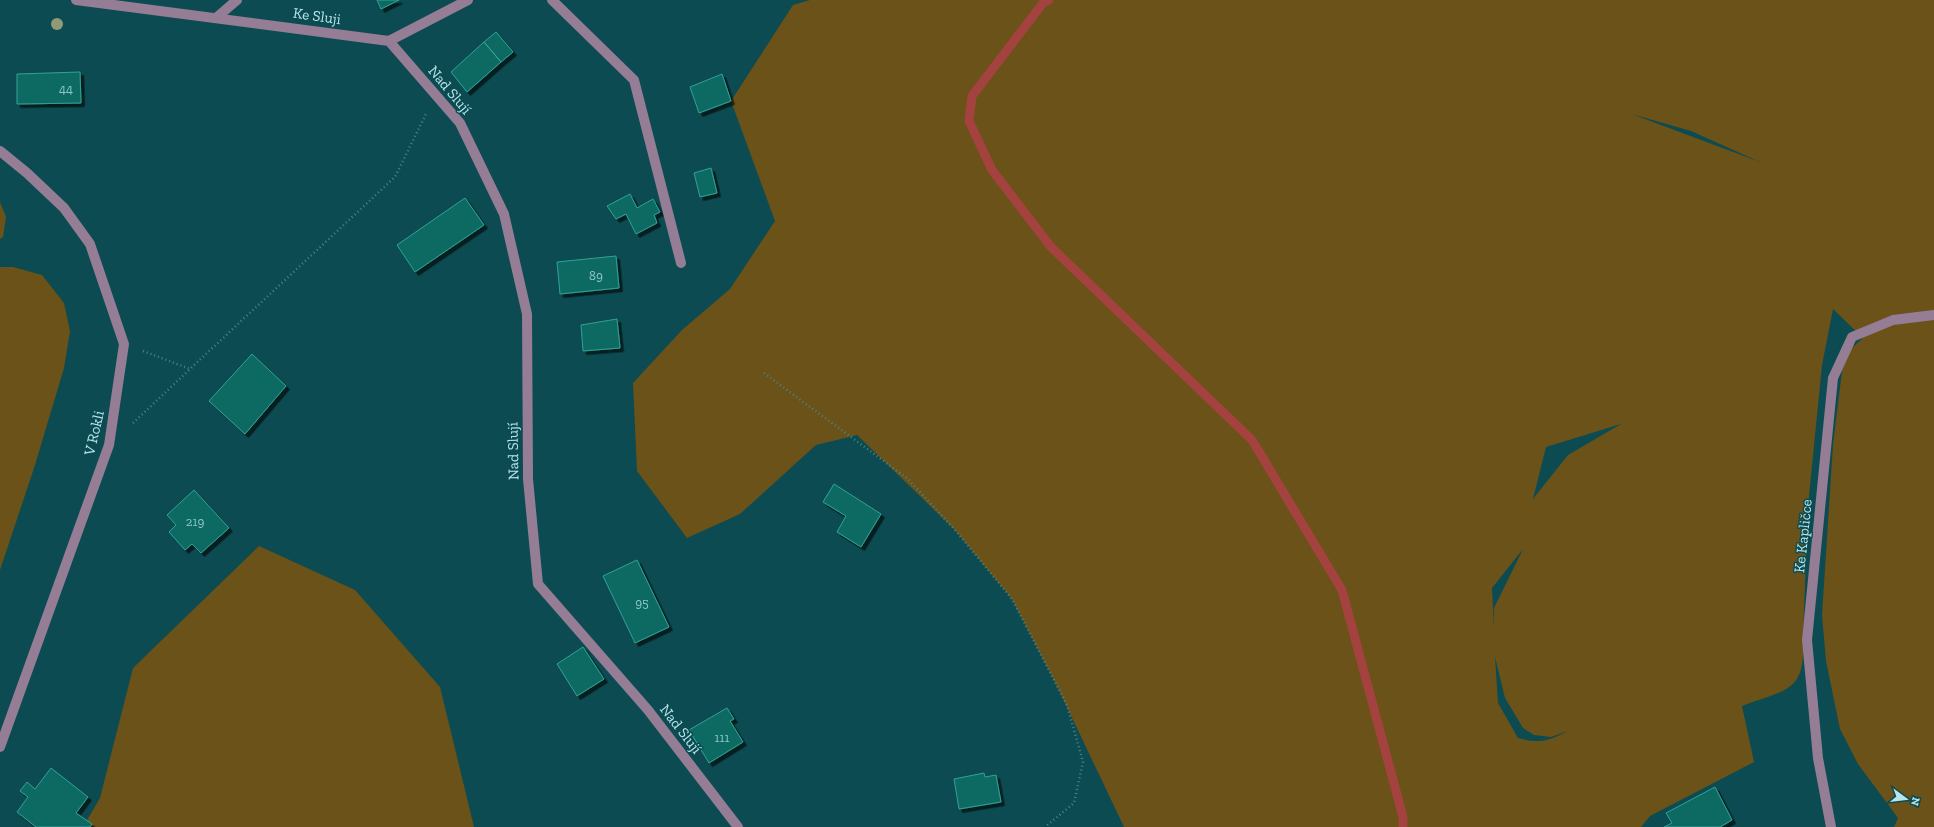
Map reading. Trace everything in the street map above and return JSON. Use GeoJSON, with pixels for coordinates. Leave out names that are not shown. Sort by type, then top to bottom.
{"type":"FeatureCollection","features":[{"type":"Feature","properties":{"kind":"street","name":"Ke Sluji"},"geometry":{"type":"LineString","coordinates":[[76,0],[389,41]]}},
{"type":"Feature","properties":{"kind":"street"},"geometry":{"type":"LineString","coordinates":[[216,18],[237,0]]}},
{"type":"Feature","properties":{"kind":"street"},"geometry":{"type":"LineString","coordinates":[[389,41],[468,0]]}},
{"type":"Feature","properties":{"kind":"street"},"geometry":{"type":"LineString","coordinates":[[552,0],[634,80],[681,263]]}},
{"type":"Feature","properties":{"kind":"street","name":"Nad Slují"},"geometry":{"type":"LineString","coordinates":[[389,41],[460,123],[504,214],[527,314],[528,479],[538,584],[648,710],[738,827]]}},
{"type":"Feature","properties":{"kind":"street","name":"V Rokli"},"geometry":{"type":"LineString","coordinates":[[0,151],[27,173],[64,208],[90,244],[124,344],[109,445],[0,747]]}},
{"type":"Feature","properties":{"kind":"street","name":"Ke Kapličce"},"geometry":{"type":"LineString","coordinates":[[1831,827],[1818,758],[1807,640],[1833,378],[1852,337],[1893,320],[1934,315]]}},
{"type":"Feature","properties":{"kind":"path"},"geometry":{"type":"LineString","coordinates":[[109,445],[395,177],[416,135]]}},
{"type":"Feature","properties":{"kind":"path"},"geometry":{"type":"LineString","coordinates":[[124,344],[190,369]]}},
{"type":"Feature","properties":{"kind":"path"},"geometry":{"type":"LineString","coordinates":[[764,373],[908,479],[955,530],[1012,599],[1067,706],[1083,762],[1074,803],[1046,827]]}},
{"type":"Feature","properties":{"kind":"shaded area"},"geometry":{"type":"Polygon","coordinates":[[[810,0],[1934,0],[1934,827],[1894,827],[1898,818],[1858,764],[1840,729],[1826,661],[1822,615],[1833,445],[1843,363],[1852,348],[1863,338],[1833,309],[1822,365],[1808,506],[1803,655],[1801,669],[1797,679],[1790,686],[1771,696],[1742,706],[1754,762],[1650,816],[1641,827],[1124,827],[1056,684],[1012,599],[955,530],[857,435],[816,445],[740,514],[687,538],[637,471],[633,383],[682,330],[730,289],[775,221],[731,101],[793,5],[810,0]],[[1632,114],[1760,162],[1691,131],[1632,114]],[[1621,424],[1546,447],[1533,499],[1568,455],[1621,424]],[[1523,549],[1492,588],[1494,628],[1494,608],[1523,549]],[[1495,657],[1498,703],[1518,738],[1538,741],[1555,737],[1568,731],[1551,737],[1534,735],[1523,728],[1505,698],[1495,657]]]}},
{"type":"Feature","properties":{"kind":"shaded area"},"geometry":{"type":"Polygon","coordinates":[[[0,202],[6,217],[3,237],[0,239],[0,202]]]}},
{"type":"Feature","properties":{"kind":"shaded area"},"geometry":{"type":"Polygon","coordinates":[[[0,267],[13,267],[42,275],[64,303],[70,331],[64,368],[35,465],[0,570],[0,267]]]}},
{"type":"Feature","properties":{"kind":"shaded area"},"geometry":{"type":"Polygon","coordinates":[[[259,546],[355,590],[440,687],[474,827],[83,827],[100,798],[133,668],[259,546]]]}},
{"type":"Feature","properties":{"kind":"building"},"geometry":{"type":"Polygon","coordinates":[[[377,0],[399,0],[381,9],[377,0]]]}},
{"type":"Feature","properties":{"kind":"building"},"geometry":{"type":"Polygon","coordinates":[[[496,32],[513,52],[501,62],[484,42],[496,32]]]}},
{"type":"Feature","properties":{"kind":"building"},"geometry":{"type":"Polygon","coordinates":[[[484,42],[501,62],[467,92],[451,72],[484,42]]]}},
{"type":"Feature","properties":{"kind":"building"},"geometry":{"type":"Polygon","coordinates":[[[80,72],[81,103],[17,104],[17,74],[80,72]]]}},
{"type":"Feature","properties":{"kind":"building"},"geometry":{"type":"Polygon","coordinates":[[[722,74],[731,101],[699,113],[690,87],[722,74]]]}},
{"type":"Feature","properties":{"kind":"building"},"geometry":{"type":"Polygon","coordinates":[[[711,168],[717,193],[700,197],[694,173],[711,168]]]}},
{"type":"Feature","properties":{"kind":"building"},"geometry":{"type":"Polygon","coordinates":[[[630,194],[637,208],[653,199],[660,212],[654,215],[657,223],[636,234],[626,214],[616,219],[607,206],[630,194]]]}},
{"type":"Feature","properties":{"kind":"building"},"geometry":{"type":"Polygon","coordinates":[[[465,198],[484,225],[415,272],[397,245],[465,198]]]}},
{"type":"Feature","properties":{"kind":"building"},"geometry":{"type":"Polygon","coordinates":[[[616,256],[619,288],[560,294],[557,262],[616,256]]]}},
{"type":"Feature","properties":{"kind":"building"},"geometry":{"type":"Polygon","coordinates":[[[617,319],[620,348],[583,351],[581,325],[617,319]]]}},
{"type":"Feature","properties":{"kind":"building"},"geometry":{"type":"Polygon","coordinates":[[[252,354],[286,386],[245,434],[209,401],[252,354]]]}},
{"type":"Feature","properties":{"kind":"building"},"geometry":{"type":"Polygon","coordinates":[[[834,484],[881,514],[861,547],[837,532],[846,516],[823,502],[834,484]]]}},
{"type":"Feature","properties":{"kind":"building"},"geometry":{"type":"Polygon","coordinates":[[[194,490],[229,528],[201,553],[192,544],[185,550],[169,532],[176,525],[167,515],[194,490]]]}},
{"type":"Feature","properties":{"kind":"building"},"geometry":{"type":"Polygon","coordinates":[[[637,560],[669,627],[635,643],[603,576],[637,560]]]}},
{"type":"Feature","properties":{"kind":"building"},"geometry":{"type":"Polygon","coordinates":[[[583,647],[604,679],[577,696],[557,664],[583,647]]]}},
{"type":"Feature","properties":{"kind":"building"},"geometry":{"type":"Polygon","coordinates":[[[727,708],[734,719],[730,721],[743,742],[709,763],[689,730],[727,708]]]}},
{"type":"Feature","properties":{"kind":"building"},"geometry":{"type":"Polygon","coordinates":[[[51,768],[88,797],[76,813],[92,824],[90,827],[36,827],[17,812],[28,797],[20,791],[27,782],[35,789],[51,768]]]}},
{"type":"Feature","properties":{"kind":"building"},"geometry":{"type":"Polygon","coordinates":[[[984,773],[985,777],[996,775],[1001,802],[959,809],[954,779],[984,773]]]}},
{"type":"Feature","properties":{"kind":"building"},"geometry":{"type":"Polygon","coordinates":[[[1715,787],[1732,820],[1720,827],[1664,827],[1672,823],[1666,813],[1715,787]]]}},
{"type":"Feature","properties":{"kind":"waterway"},"geometry":{"type":"LineString","coordinates":[[1049,0],[1043,3],[972,96],[969,121],[992,170],[1051,247],[1252,440],[1342,590],[1403,817],[1403,827]]}}]}
